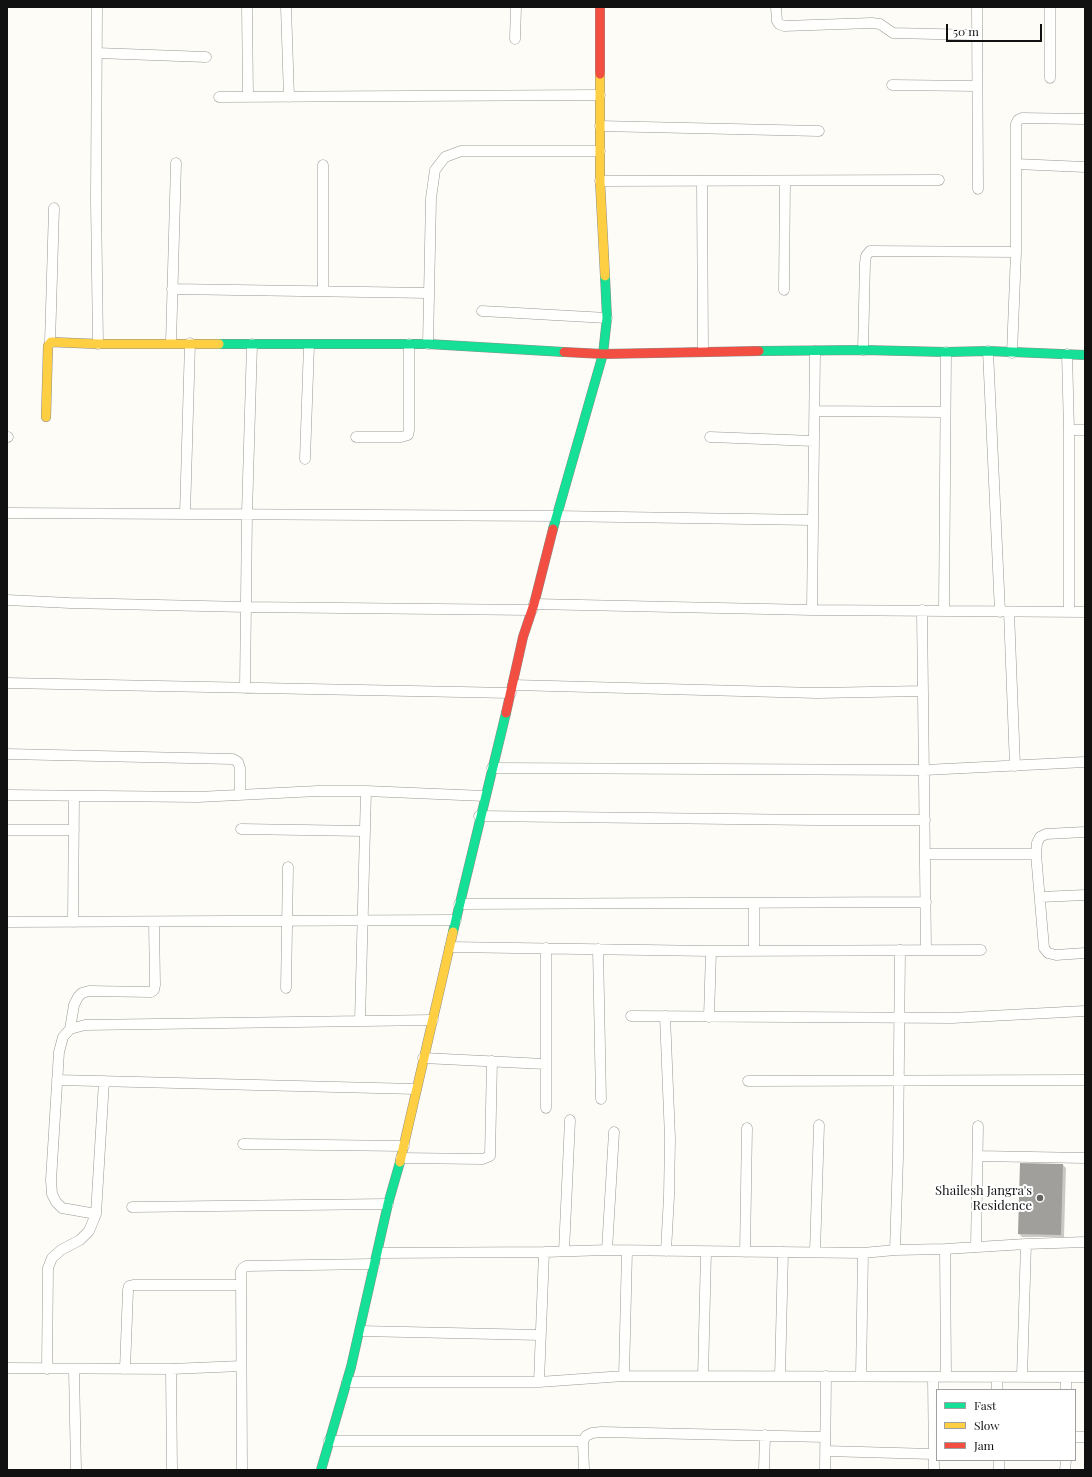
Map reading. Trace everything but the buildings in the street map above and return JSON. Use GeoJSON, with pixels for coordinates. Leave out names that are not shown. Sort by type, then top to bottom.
{"type":"FeatureCollection","features":[{"type":"Feature","properties":{"kind":"street"},"geometry":{"type":"LineString","coordinates":[[97,7],[96,200],[98,344]]}},
{"type":"Feature","properties":{"kind":"street"},"geometry":{"type":"LineString","coordinates":[[247,7],[248,97]]}},
{"type":"Feature","properties":{"kind":"street"},"geometry":{"type":"LineString","coordinates":[[286,7],[289,97]]}},
{"type":"Feature","properties":{"kind":"street"},"geometry":{"type":"LineString","coordinates":[[515,39],[516,7]]}},
{"type":"Feature","properties":{"kind":"street"},"geometry":{"type":"LineString","coordinates":[[321,1470],[347,1382],[360,1330],[388,1204],[404,1146],[422,1058],[433,1020],[479,816],[512,689],[523,637],[533,607],[556,516],[602,354],[607,318],[600,181],[600,7]]}},
{"type":"Feature","properties":{"kind":"street"},"geometry":{"type":"LineString","coordinates":[[776,7],[777,21],[779,24],[784,26],[872,23],[880,24],[888,31],[893,33],[977,35]]}},
{"type":"Feature","properties":{"kind":"street"},"geometry":{"type":"LineString","coordinates":[[977,7],[978,189]]}},
{"type":"Feature","properties":{"kind":"street"},"geometry":{"type":"LineString","coordinates":[[1050,7],[1050,78]]}},
{"type":"Feature","properties":{"kind":"street"},"geometry":{"type":"LineString","coordinates":[[96,53],[206,57]]}},
{"type":"Feature","properties":{"kind":"street"},"geometry":{"type":"LineString","coordinates":[[892,85],[977,86]]}},
{"type":"Feature","properties":{"kind":"street"},"geometry":{"type":"LineString","coordinates":[[219,97],[600,95]]}},
{"type":"Feature","properties":{"kind":"street"},"geometry":{"type":"LineString","coordinates":[[1012,353],[1016,252],[1016,124],[1018,120],[1022,118],[1085,119]]}},
{"type":"Feature","properties":{"kind":"street"},"geometry":{"type":"LineString","coordinates":[[600,126],[819,131]]}},
{"type":"Feature","properties":{"kind":"street"},"geometry":{"type":"LineString","coordinates":[[428,344],[431,198],[435,170],[445,157],[461,151],[600,151]]}},
{"type":"Feature","properties":{"kind":"street"},"geometry":{"type":"LineString","coordinates":[[171,343],[176,163]]}},
{"type":"Feature","properties":{"kind":"street"},"geometry":{"type":"LineString","coordinates":[[1016,164],[1085,167]]}},
{"type":"Feature","properties":{"kind":"street"},"geometry":{"type":"LineString","coordinates":[[323,165],[323,291]]}},
{"type":"Feature","properties":{"kind":"street"},"geometry":{"type":"LineString","coordinates":[[600,181],[939,180]]}},
{"type":"Feature","properties":{"kind":"street"},"geometry":{"type":"LineString","coordinates":[[702,181],[703,351]]}},
{"type":"Feature","properties":{"kind":"street"},"geometry":{"type":"LineString","coordinates":[[784,290],[785,181]]}},
{"type":"Feature","properties":{"kind":"street"},"geometry":{"type":"LineString","coordinates":[[46,417],[54,208]]}},
{"type":"Feature","properties":{"kind":"street"},"geometry":{"type":"LineString","coordinates":[[863,350],[865,263],[866,256],[870,251],[1016,252]]}},
{"type":"Feature","properties":{"kind":"street"},"geometry":{"type":"LineString","coordinates":[[172,289],[429,293]]}},
{"type":"Feature","properties":{"kind":"street"},"geometry":{"type":"LineString","coordinates":[[482,311],[607,318]]}},
{"type":"Feature","properties":{"kind":"street"},"geometry":{"type":"LineString","coordinates":[[50,343],[309,345],[428,344],[602,354],[703,351],[863,350],[946,352],[988,351],[1085,355]]}},
{"type":"Feature","properties":{"kind":"street"},"geometry":{"type":"LineString","coordinates":[[185,514],[190,343]]}},
{"type":"Feature","properties":{"kind":"street"},"geometry":{"type":"LineString","coordinates":[[245,688],[247,513],[252,344]]}},
{"type":"Feature","properties":{"kind":"street"},"geometry":{"type":"LineString","coordinates":[[356,438],[401,437],[408,434],[408,344]]}},
{"type":"Feature","properties":{"kind":"street"},"geometry":{"type":"LineString","coordinates":[[305,459],[309,345]]}},
{"type":"Feature","properties":{"kind":"street"},"geometry":{"type":"LineString","coordinates":[[812,610],[815,351]]}},
{"type":"Feature","properties":{"kind":"street"},"geometry":{"type":"LineString","coordinates":[[988,351],[1015,766]]}},
{"type":"Feature","properties":{"kind":"street"},"geometry":{"type":"LineString","coordinates":[[944,610],[946,352]]}},
{"type":"Feature","properties":{"kind":"street"},"geometry":{"type":"LineString","coordinates":[[1067,354],[1069,430],[1069,612]]}},
{"type":"Feature","properties":{"kind":"street"},"geometry":{"type":"LineString","coordinates":[[815,411],[945,412]]}},
{"type":"Feature","properties":{"kind":"street"},"geometry":{"type":"LineString","coordinates":[[1069,430],[1085,430]]}},
{"type":"Feature","properties":{"kind":"street"},"geometry":{"type":"LineString","coordinates":[[710,437],[814,441]]}},
{"type":"Feature","properties":{"kind":"street"},"geometry":{"type":"LineString","coordinates":[[7,513],[247,513],[813,520]]}},
{"type":"Feature","properties":{"kind":"street"},"geometry":{"type":"LineString","coordinates":[[7,600],[246,607],[533,607],[1085,612]]}},
{"type":"Feature","properties":{"kind":"street"},"geometry":{"type":"LineString","coordinates":[[922,610],[926,950]]}},
{"type":"Feature","properties":{"kind":"street"},"geometry":{"type":"LineString","coordinates":[[7,683],[245,688],[817,692],[923,691]]}},
{"type":"Feature","properties":{"kind":"street"},"geometry":{"type":"LineString","coordinates":[[7,754],[233,759],[238,762],[240,768],[240,795]]}},
{"type":"Feature","properties":{"kind":"street"},"geometry":{"type":"LineString","coordinates":[[492,768],[924,770],[1085,762]]}},
{"type":"Feature","properties":{"kind":"street"},"geometry":{"type":"LineString","coordinates":[[7,796],[198,797],[318,791],[366,791],[485,796]]}},
{"type":"Feature","properties":{"kind":"street"},"geometry":{"type":"LineString","coordinates":[[360,1021],[366,791]]}},
{"type":"Feature","properties":{"kind":"street"},"geometry":{"type":"LineString","coordinates":[[73,922],[74,796]]}},
{"type":"Feature","properties":{"kind":"street"},"geometry":{"type":"LineString","coordinates":[[479,816],[925,820]]}},
{"type":"Feature","properties":{"kind":"street"},"geometry":{"type":"LineString","coordinates":[[241,829],[364,832]]}},
{"type":"Feature","properties":{"kind":"street"},"geometry":{"type":"LineString","coordinates":[[7,830],[74,830]]}},
{"type":"Feature","properties":{"kind":"street"},"geometry":{"type":"LineString","coordinates":[[1085,832],[1046,834],[1040,837],[1037,843],[1036,854],[1044,948],[1048,953],[1056,955],[1085,953]]}},
{"type":"Feature","properties":{"kind":"street"},"geometry":{"type":"LineString","coordinates":[[925,854],[1036,854]]}},
{"type":"Feature","properties":{"kind":"street"},"geometry":{"type":"LineString","coordinates":[[286,988],[288,867]]}},
{"type":"Feature","properties":{"kind":"street"},"geometry":{"type":"LineString","coordinates":[[1040,897],[1085,895]]}},
{"type":"Feature","properties":{"kind":"street"},"geometry":{"type":"LineString","coordinates":[[459,904],[926,902]]}},
{"type":"Feature","properties":{"kind":"street"},"geometry":{"type":"LineString","coordinates":[[754,903],[754,951]]}},
{"type":"Feature","properties":{"kind":"street"},"geometry":{"type":"LineString","coordinates":[[7,922],[456,920]]}},
{"type":"Feature","properties":{"kind":"street"},"geometry":{"type":"LineString","coordinates":[[96,1214],[62,1208],[56,1202],[52,1194],[51,1180],[59,1052],[63,1037],[70,1028],[74,1005],[82,993],[89,991],[151,992],[154,990],[154,922]]}},
{"type":"Feature","properties":{"kind":"street"},"geometry":{"type":"LineString","coordinates":[[450,947],[711,951],[981,950]]}},
{"type":"Feature","properties":{"kind":"street"},"geometry":{"type":"LineString","coordinates":[[546,948],[546,1108]]}},
{"type":"Feature","properties":{"kind":"street"},"geometry":{"type":"LineString","coordinates":[[598,949],[601,1099]]}},
{"type":"Feature","properties":{"kind":"street"},"geometry":{"type":"LineString","coordinates":[[895,1250],[898,1157],[900,950]]}},
{"type":"Feature","properties":{"kind":"street"},"geometry":{"type":"LineString","coordinates":[[709,1017],[711,951]]}},
{"type":"Feature","properties":{"kind":"street"},"geometry":{"type":"LineString","coordinates":[[631,1016],[952,1018],[1085,1011]]}},
{"type":"Feature","properties":{"kind":"street"},"geometry":{"type":"LineString","coordinates":[[665,1016],[670,1138],[666,1251]]}},
{"type":"Feature","properties":{"kind":"street"},"geometry":{"type":"LineString","coordinates":[[70,1028],[86,1025],[433,1020]]}},
{"type":"Feature","properties":{"kind":"street"},"geometry":{"type":"LineString","coordinates":[[422,1058],[545,1064]]}},
{"type":"Feature","properties":{"kind":"street"},"geometry":{"type":"LineString","coordinates":[[401,1158],[483,1159],[490,1156],[492,1061]]}},
{"type":"Feature","properties":{"kind":"street"},"geometry":{"type":"LineString","coordinates":[[57,1080],[416,1089]]}},
{"type":"Feature","properties":{"kind":"street"},"geometry":{"type":"LineString","coordinates":[[748,1081],[1085,1080]]}},
{"type":"Feature","properties":{"kind":"street"},"geometry":{"type":"LineString","coordinates":[[47,1369],[48,1268],[52,1258],[61,1250],[80,1240],[89,1231],[96,1214],[104,1081]]}},
{"type":"Feature","properties":{"kind":"street"},"geometry":{"type":"LineString","coordinates":[[564,1251],[570,1120]]}},
{"type":"Feature","properties":{"kind":"street"},"geometry":{"type":"LineString","coordinates":[[815,1252],[819,1125]]}},
{"type":"Feature","properties":{"kind":"street"},"geometry":{"type":"LineString","coordinates":[[976,1246],[978,1126]]}},
{"type":"Feature","properties":{"kind":"street"},"geometry":{"type":"LineString","coordinates":[[745,1252],[747,1128]]}},
{"type":"Feature","properties":{"kind":"street"},"geometry":{"type":"LineString","coordinates":[[607,1250],[614,1132]]}},
{"type":"Feature","properties":{"kind":"street"},"geometry":{"type":"LineString","coordinates":[[243,1144],[404,1146]]}},
{"type":"Feature","properties":{"kind":"street"},"geometry":{"type":"LineString","coordinates":[[978,1156],[1085,1158]]}},
{"type":"Feature","properties":{"kind":"street"},"geometry":{"type":"LineString","coordinates":[[132,1208],[388,1204]]}},
{"type":"Feature","properties":{"kind":"street"},"geometry":{"type":"LineString","coordinates":[[378,1253],[607,1250],[863,1253],[895,1250],[1085,1242]]}},
{"type":"Feature","properties":{"kind":"street"},"geometry":{"type":"LineString","coordinates":[[1022,1377],[1026,1244]]}},
{"type":"Feature","properties":{"kind":"street"},"geometry":{"type":"LineString","coordinates":[[945,1249],[946,1376]]}},
{"type":"Feature","properties":{"kind":"street"},"geometry":{"type":"LineString","coordinates":[[624,1376],[627,1251]]}},
{"type":"Feature","properties":{"kind":"street"},"geometry":{"type":"LineString","coordinates":[[539,1382],[544,1252]]}},
{"type":"Feature","properties":{"kind":"street"},"geometry":{"type":"LineString","coordinates":[[703,1376],[706,1252]]}},
{"type":"Feature","properties":{"kind":"street"},"geometry":{"type":"LineString","coordinates":[[780,1376],[782,1252]]}},
{"type":"Feature","properties":{"kind":"street"},"geometry":{"type":"LineString","coordinates":[[861,1376],[863,1253]]}},
{"type":"Feature","properties":{"kind":"street"},"geometry":{"type":"LineString","coordinates":[[242,1470],[241,1271],[246,1266],[374,1264]]}},
{"type":"Feature","properties":{"kind":"street"},"geometry":{"type":"LineString","coordinates":[[124,1369],[129,1286],[241,1285]]}},
{"type":"Feature","properties":{"kind":"street"},"geometry":{"type":"LineString","coordinates":[[360,1330],[540,1335]]}},
{"type":"Feature","properties":{"kind":"street"},"geometry":{"type":"LineString","coordinates":[[7,1368],[74,1370],[171,1369],[242,1366]]}},
{"type":"Feature","properties":{"kind":"street"},"geometry":{"type":"LineString","coordinates":[[171,1369],[172,1470]]}},
{"type":"Feature","properties":{"kind":"street"},"geometry":{"type":"LineString","coordinates":[[74,1370],[76,1470]]}},
{"type":"Feature","properties":{"kind":"street"},"geometry":{"type":"LineString","coordinates":[[347,1382],[539,1382],[624,1376],[1085,1377]]}},
{"type":"Feature","properties":{"kind":"street"},"geometry":{"type":"LineString","coordinates":[[825,1470],[826,1376]]}},
{"type":"Feature","properties":{"kind":"street"},"geometry":{"type":"LineString","coordinates":[[933,1377],[934,1470]]}},
{"type":"Feature","properties":{"kind":"street"},"geometry":{"type":"LineString","coordinates":[[997,1377],[997,1389]]}},
{"type":"Feature","properties":{"kind":"street"},"geometry":{"type":"LineString","coordinates":[[1066,1377],[1066,1389]]}},
{"type":"Feature","properties":{"kind":"street"},"geometry":{"type":"LineString","coordinates":[[584,1470],[583,1441],[586,1436],[592,1433],[825,1437]]}},
{"type":"Feature","properties":{"kind":"street"},"geometry":{"type":"LineString","coordinates":[[764,1470],[765,1435]]}},
{"type":"Feature","properties":{"kind":"street"},"geometry":{"type":"LineString","coordinates":[[329,1441],[583,1441]]}},
{"type":"Feature","properties":{"kind":"street"},"geometry":{"type":"LineString","coordinates":[[825,1451],[934,1454]]}},
{"type":"Feature","properties":{"kind":"traffic: fast"},"geometry":{"type":"LineString","coordinates":[[553,529],[603,354],[607,318],[605,276]]}},
{"type":"Feature","properties":{"kind":"traffic: fast"},"geometry":{"type":"LineString","coordinates":[[219,344],[428,344],[564,352]]}},
{"type":"Feature","properties":{"kind":"traffic: fast"},"geometry":{"type":"LineString","coordinates":[[759,351],[988,351],[1085,355]]}},
{"type":"Feature","properties":{"kind":"traffic: fast"},"geometry":{"type":"LineString","coordinates":[[453,932],[506,713]]}},
{"type":"Feature","properties":{"kind":"traffic: fast"},"geometry":{"type":"LineString","coordinates":[[321,1470],[351,1367],[388,1204],[400,1162]]}},
{"type":"Feature","properties":{"kind":"traffic: slow"},"geometry":{"type":"LineString","coordinates":[[600,74],[600,181],[605,276]]}},
{"type":"Feature","properties":{"kind":"traffic: slow"},"geometry":{"type":"LineString","coordinates":[[46,417],[48,346],[51,342],[98,344],[219,344]]}},
{"type":"Feature","properties":{"kind":"traffic: slow"},"geometry":{"type":"LineString","coordinates":[[400,1162],[453,932]]}},
{"type":"Feature","properties":{"kind":"traffic: jam"},"geometry":{"type":"LineString","coordinates":[[600,7],[600,74]]}},
{"type":"Feature","properties":{"kind":"traffic: jam"},"geometry":{"type":"LineString","coordinates":[[564,352],[603,354],[759,351]]}},
{"type":"Feature","properties":{"kind":"traffic: jam"},"geometry":{"type":"LineString","coordinates":[[506,713],[523,637],[534,604],[553,529]]}},
{"type":"Feature","properties":{"kind":"place","name":"Shailesh Jangra's Residence"},"geometry":{"type":"Point","coordinates":[1040,1198]}}]}
